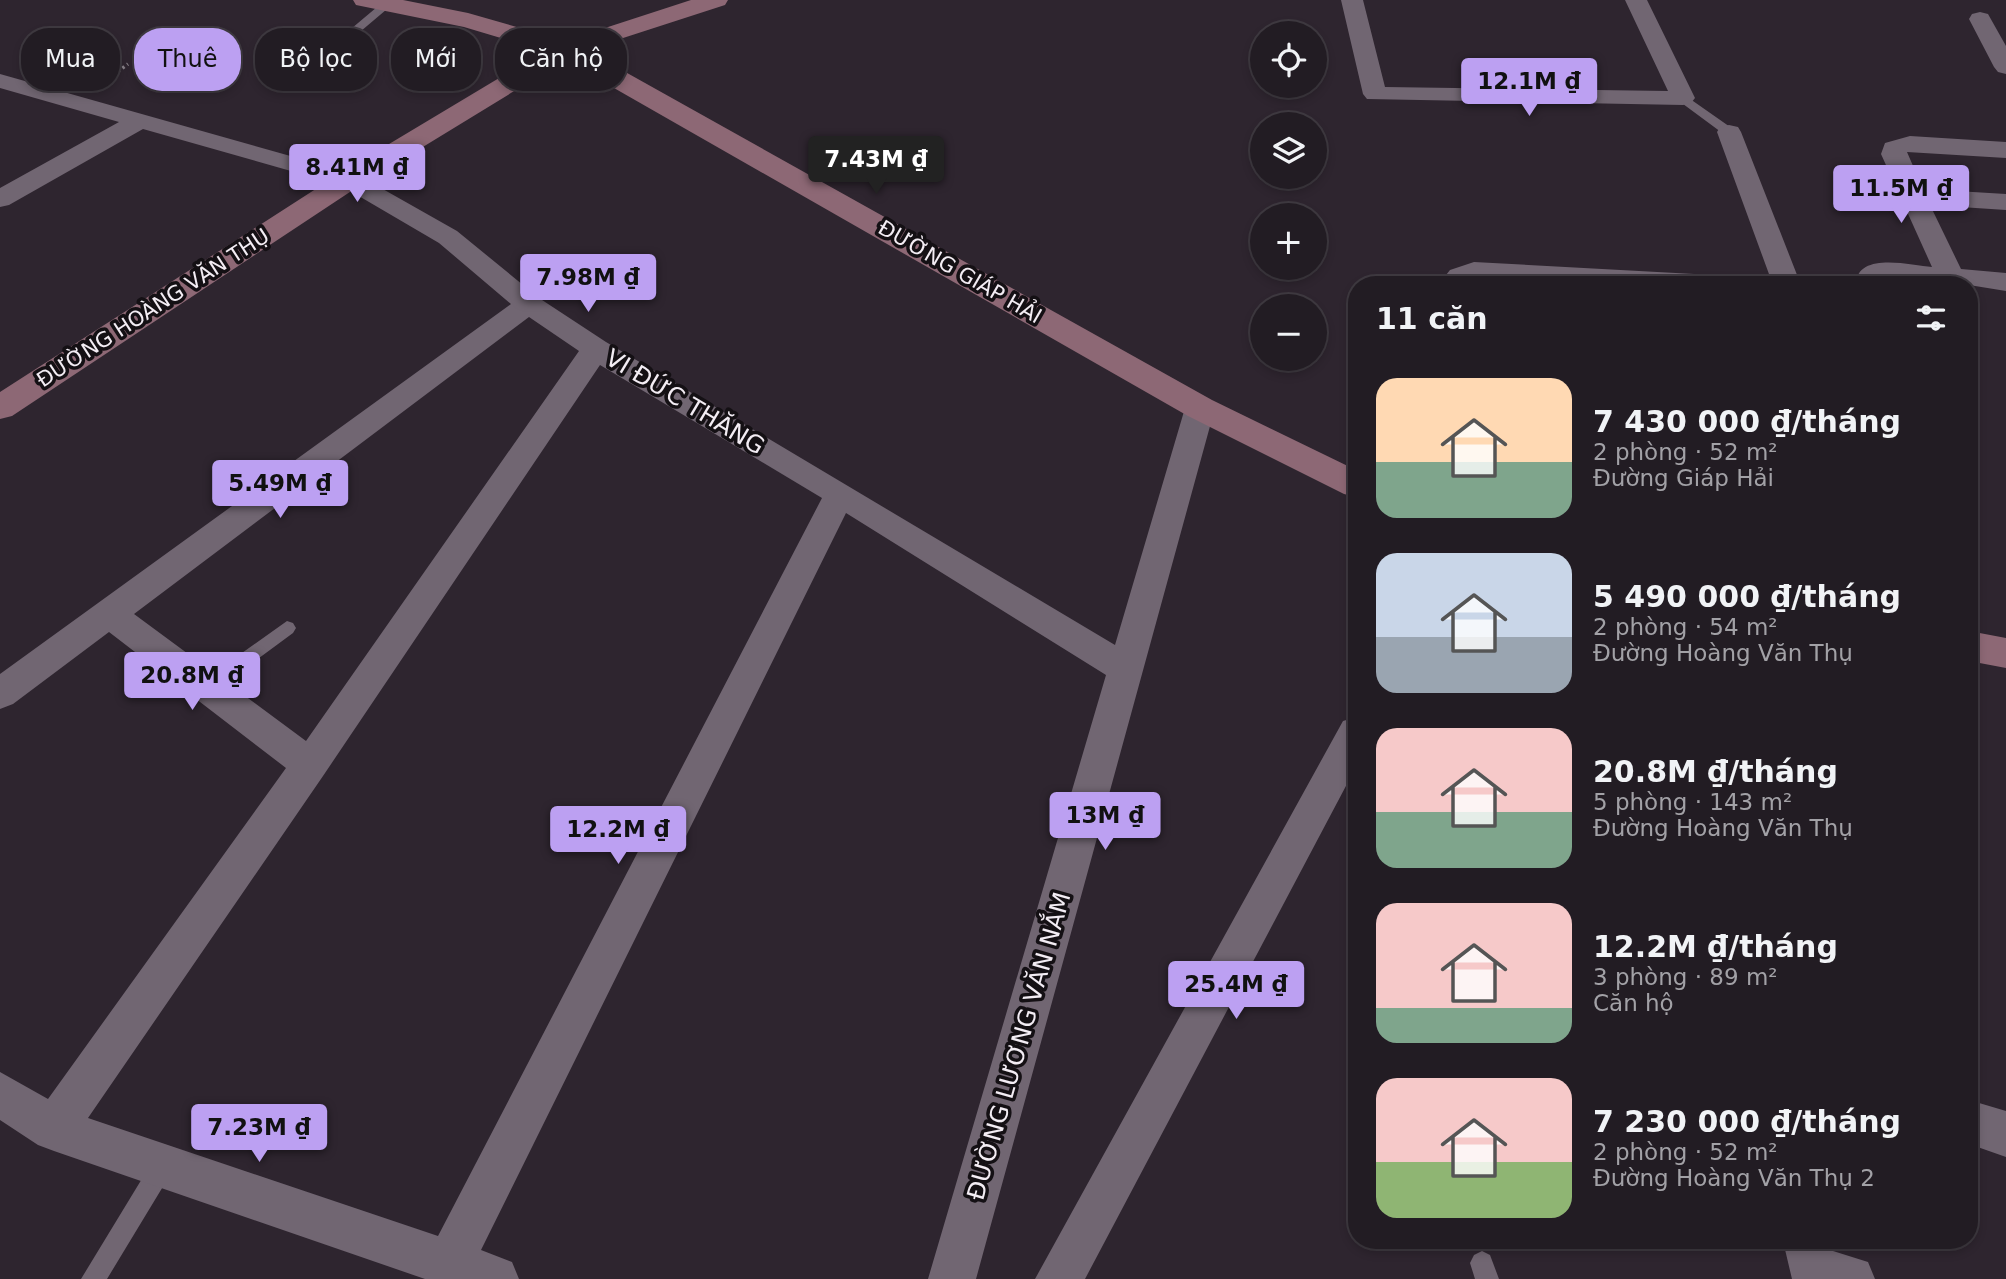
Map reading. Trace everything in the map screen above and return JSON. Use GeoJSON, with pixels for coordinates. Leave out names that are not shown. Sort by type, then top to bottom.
{"type":"FeatureCollection","features":[{"type":"Feature","properties":{"kind":"street","name":"ĐƯỜNG HOÀNG VĂN THỤ"},"geometry":{"type":"LineString","coordinates":[[627,29],[716,0]]}},
{"type":"Feature","properties":{"kind":"street"},"geometry":{"type":"LineString","coordinates":[[1352,0],[1376,94],[1683,98],[1636,0]]}},
{"type":"Feature","properties":{"kind":"street","name":"ĐƯỜNG GIÁP HẢI"},"geometry":{"type":"LineString","coordinates":[[376,2],[468,20],[495,28]]}},
{"type":"Feature","properties":{"kind":"street"},"geometry":{"type":"LineString","coordinates":[[1980,19],[2002,55]]}},
{"type":"Feature","properties":{"kind":"street","name":"VI ĐỨC THĂNG"},"geometry":{"type":"LineString","coordinates":[[0,81],[349,180],[448,237],[529,304],[596,349],[1126,668]]}},
{"type":"Feature","properties":{"kind":"street","name":"ĐƯỜNG GIÁP HẢI"},"geometry":{"type":"LineString","coordinates":[[627,84],[1200,408],[1348,481]]}},
{"type":"Feature","properties":{"kind":"street","name":"ĐƯỜNG HOÀNG VĂN THỤ"},"geometry":{"type":"LineString","coordinates":[[0,408],[349,180],[496,91]]}},
{"type":"Feature","properties":{"kind":"street"},"geometry":{"type":"LineString","coordinates":[[0,200],[140,121]]}},
{"type":"Feature","properties":{"kind":"street"},"geometry":{"type":"LineString","coordinates":[[1729,132],[1784,276]]}},
{"type":"Feature","properties":{"kind":"street"},"geometry":{"type":"LineString","coordinates":[[1870,276],[1880,271],[1950,276],[1894,154],[1894,148],[1898,145],[2006,150]]}},
{"type":"Feature","properties":{"kind":"street"},"geometry":{"type":"LineString","coordinates":[[1914,196],[2006,202]]}},
{"type":"Feature","properties":{"kind":"street"},"geometry":{"type":"LineString","coordinates":[[1460,276],[1474,271],[1566,276]]}},
{"type":"Feature","properties":{"kind":"street"},"geometry":{"type":"LineString","coordinates":[[1978,279],[2006,282]]}},
{"type":"Feature","properties":{"kind":"street"},"geometry":{"type":"LineString","coordinates":[[0,694],[529,304]]}},
{"type":"Feature","properties":{"kind":"street"},"geometry":{"type":"LineString","coordinates":[[54,1129],[310,765],[596,349]]}},
{"type":"Feature","properties":{"kind":"street","name":"ĐƯỜNG LƯƠNG VĂN NẮM"},"geometry":{"type":"LineString","coordinates":[[952,1279],[1200,408]]}},
{"type":"Feature","properties":{"kind":"street"},"geometry":{"type":"LineString","coordinates":[[449,1265],[840,494]]}},
{"type":"Feature","properties":{"kind":"street"},"geometry":{"type":"LineString","coordinates":[[108,613],[310,765]]}},
{"type":"Feature","properties":{"kind":"street"},"geometry":{"type":"LineString","coordinates":[[1978,648],[2006,653]]}},
{"type":"Feature","properties":{"kind":"street"},"geometry":{"type":"LineString","coordinates":[[1059,1279],[1348,747]]}},
{"type":"Feature","properties":{"kind":"street"},"geometry":{"type":"LineString","coordinates":[[0,1094],[54,1129],[495,1279]]}},
{"type":"Feature","properties":{"kind":"street"},"geometry":{"type":"LineString","coordinates":[[1978,1125],[2006,1134]]}},
{"type":"Feature","properties":{"kind":"street"},"geometry":{"type":"LineString","coordinates":[[1809,1249],[1816,1279],[1835,1275],[1851,1279]]}},
{"type":"Feature","properties":{"kind":"lane"},"geometry":{"type":"LineString","coordinates":[[351,28],[376,2]]}},
{"type":"Feature","properties":{"kind":"lane"},"geometry":{"type":"LineString","coordinates":[[1683,98],[1729,132]]}},
{"type":"Feature","properties":{"kind":"lane"},"geometry":{"type":"LineString","coordinates":[[207,687],[287,628]]}},
{"type":"Feature","properties":{"kind":"lane"},"geometry":{"type":"LineString","coordinates":[[93,1279],[162,1167]]}}]}
